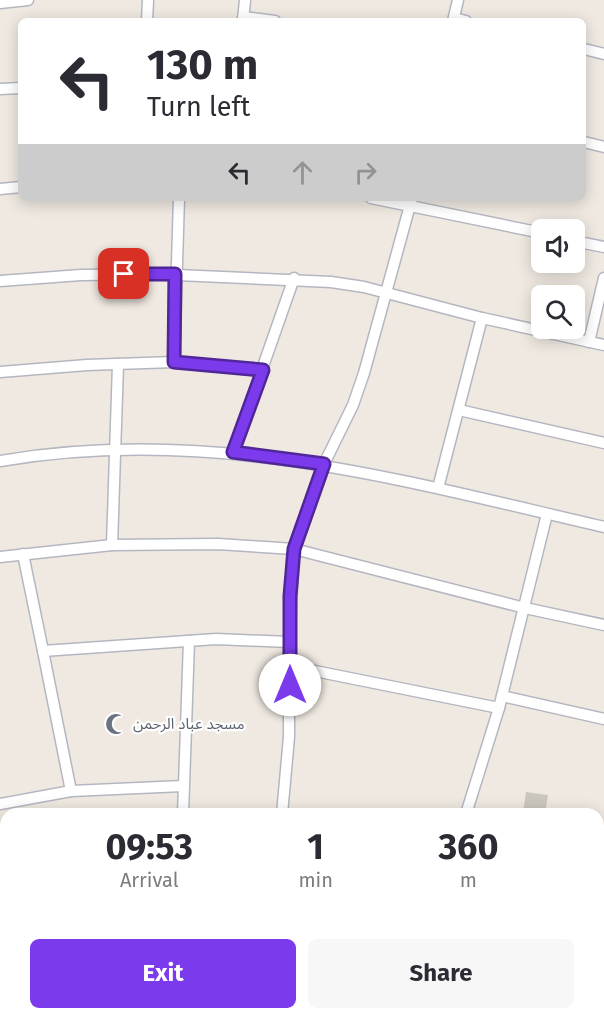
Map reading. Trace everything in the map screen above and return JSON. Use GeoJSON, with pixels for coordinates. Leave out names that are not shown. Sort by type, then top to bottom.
{"type":"FeatureCollection","features":[{"type":"Feature","properties":{"kind":"street"},"geometry":{"type":"LineString","coordinates":[[0,3],[28,0]]}},
{"type":"Feature","properties":{"kind":"street"},"geometry":{"type":"LineString","coordinates":[[147,18],[148,0]]}},
{"type":"Feature","properties":{"kind":"street"},"geometry":{"type":"LineString","coordinates":[[243,18],[245,0]]}},
{"type":"Feature","properties":{"kind":"street"},"geometry":{"type":"LineString","coordinates":[[454,18],[458,0]]}},
{"type":"Feature","properties":{"kind":"street"},"geometry":{"type":"LineString","coordinates":[[586,50],[604,54]]}},
{"type":"Feature","properties":{"kind":"street"},"geometry":{"type":"LineString","coordinates":[[0,90],[18,88]]}},
{"type":"Feature","properties":{"kind":"street"},"geometry":{"type":"LineString","coordinates":[[586,142],[604,147]]}},
{"type":"Feature","properties":{"kind":"street"},"geometry":{"type":"LineString","coordinates":[[0,189],[18,187]]}},
{"type":"Feature","properties":{"kind":"street"},"geometry":{"type":"LineString","coordinates":[[174,362],[179,201]]}},
{"type":"Feature","properties":{"kind":"street"},"geometry":{"type":"LineString","coordinates":[[282,808],[291,666],[289,642],[294,549],[324,464],[353,405],[388,293],[411,201],[531,230]]}},
{"type":"Feature","properties":{"kind":"street"},"geometry":{"type":"LineString","coordinates":[[585,243],[604,247]]}},
{"type":"Feature","properties":{"kind":"street"},"geometry":{"type":"LineString","coordinates":[[0,281],[81,275],[175,274],[294,278],[388,293],[482,318],[604,345]]}},
{"type":"Feature","properties":{"kind":"street"},"geometry":{"type":"LineString","coordinates":[[233,452],[294,278]]}},
{"type":"Feature","properties":{"kind":"street"},"geometry":{"type":"LineString","coordinates":[[589,342],[604,278]]}},
{"type":"Feature","properties":{"kind":"street"},"geometry":{"type":"LineString","coordinates":[[438,488],[482,318]]}},
{"type":"Feature","properties":{"kind":"street"},"geometry":{"type":"LineString","coordinates":[[0,372],[174,362],[263,370]]}},
{"type":"Feature","properties":{"kind":"street"},"geometry":{"type":"LineString","coordinates":[[112,545],[118,364]]}},
{"type":"Feature","properties":{"kind":"street"},"geometry":{"type":"LineString","coordinates":[[459,410],[604,443]]}},
{"type":"Feature","properties":{"kind":"street"},"geometry":{"type":"LineString","coordinates":[[0,461],[80,450],[186,449],[233,452],[324,464],[438,488],[604,528]]}},
{"type":"Feature","properties":{"kind":"street"},"geometry":{"type":"LineString","coordinates":[[468,808],[499,708],[548,514]]}},
{"type":"Feature","properties":{"kind":"street"},"geometry":{"type":"LineString","coordinates":[[0,557],[112,545],[218,544],[294,549],[525,608],[604,625]]}},
{"type":"Feature","properties":{"kind":"street"},"geometry":{"type":"LineString","coordinates":[[23,554],[71,791]]}},
{"type":"Feature","properties":{"kind":"street"},"geometry":{"type":"LineString","coordinates":[[43,651],[189,641],[289,642]]}},
{"type":"Feature","properties":{"kind":"street"},"geometry":{"type":"LineString","coordinates":[[183,808],[189,641]]}},
{"type":"Feature","properties":{"kind":"street"},"geometry":{"type":"LineString","coordinates":[[291,666],[499,708]]}},
{"type":"Feature","properties":{"kind":"street"},"geometry":{"type":"LineString","coordinates":[[502,696],[604,719]]}},
{"type":"Feature","properties":{"kind":"street"},"geometry":{"type":"LineString","coordinates":[[0,804],[71,791],[183,786]]}},
{"type":"Feature","properties":{"kind":"building"},"geometry":{"type":"Polygon","coordinates":[[[526,792],[548,795],[546,808],[524,808],[526,792]]]}},
{"type":"Feature","properties":{"kind":"place","name":"مسجد عباد الرحمن"},"geometry":{"type":"Point","coordinates":[116,724]}},
{"type":"Feature","properties":{"kind":"route"},"geometry":{"type":"LineString","coordinates":[[124,274],[175,274],[174,362],[263,370],[233,452],[324,464],[294,549],[290,596],[290,685]]}}]}
